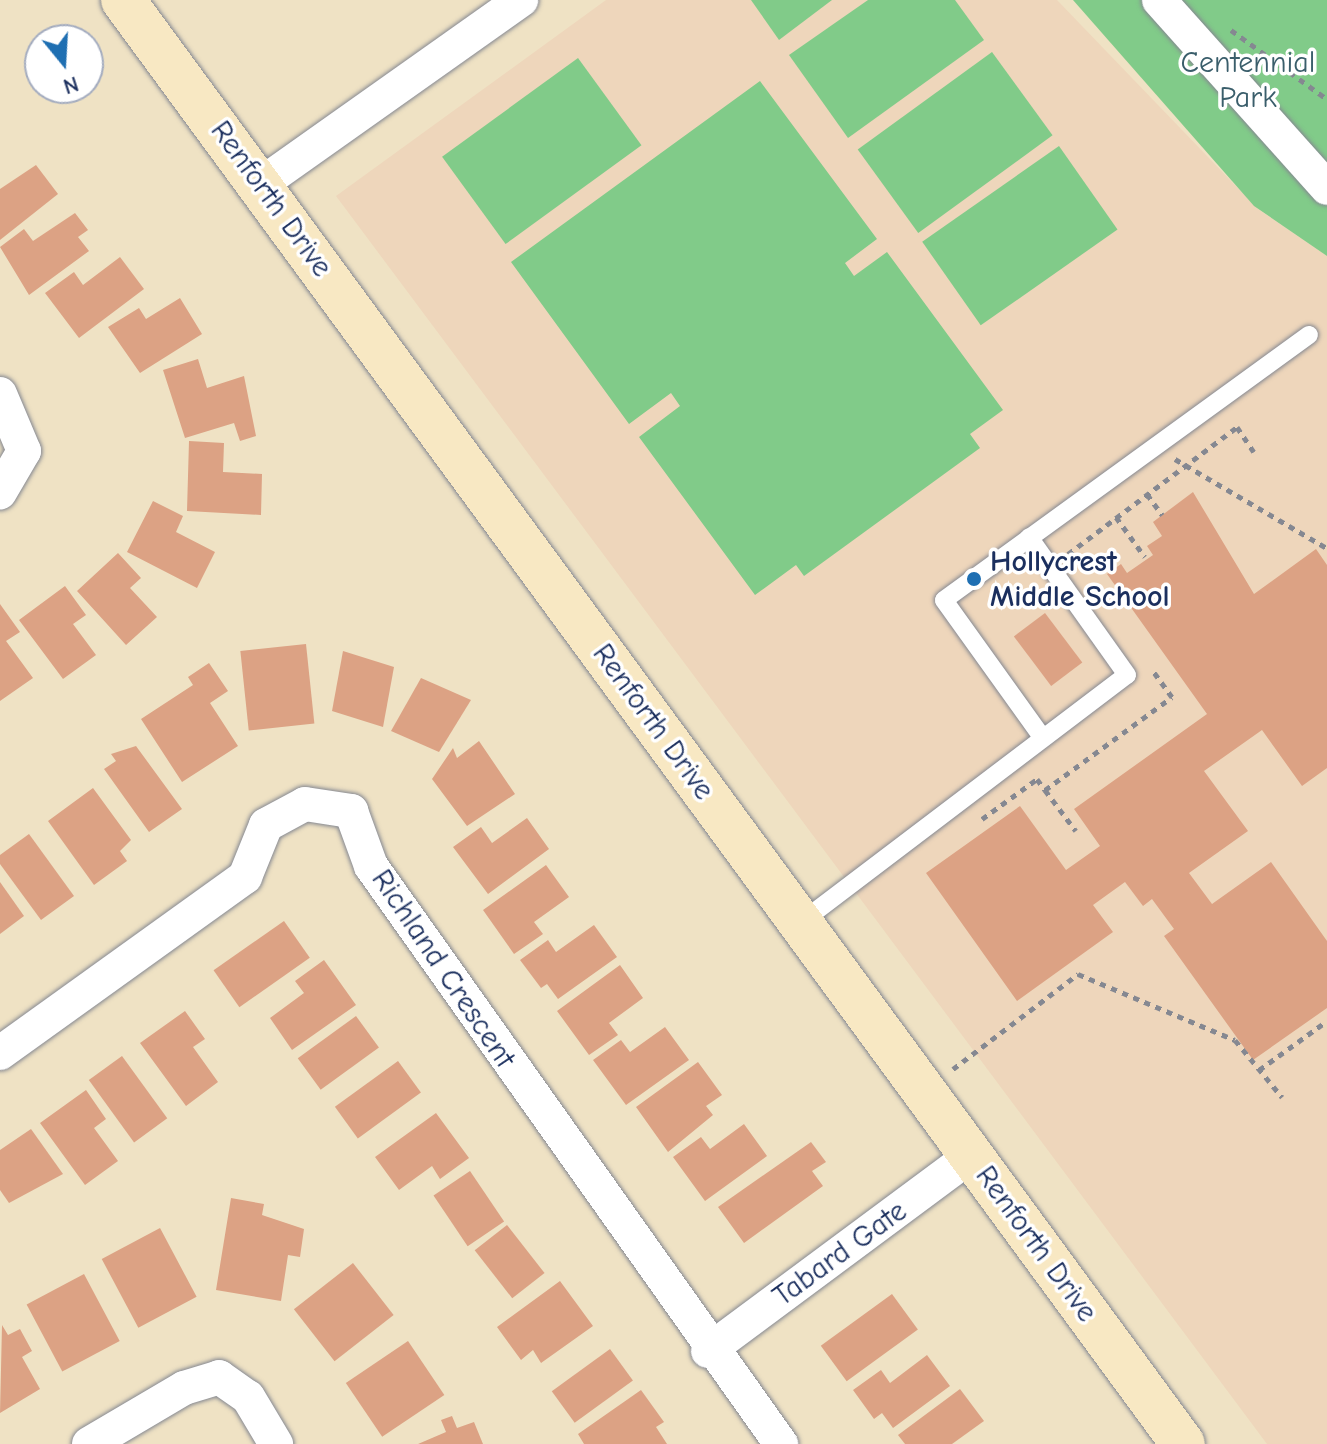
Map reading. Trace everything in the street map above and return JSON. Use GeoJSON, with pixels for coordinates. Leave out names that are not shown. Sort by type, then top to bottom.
{"type":"FeatureCollection","features":[{"type":"Feature","properties":{"kind":"main road","name":"Renforth Drive"},"geometry":{"type":"LineString","coordinates":[[123,0],[1183,1444]]}},
{"type":"Feature","properties":{"kind":"street"},"geometry":{"type":"LineString","coordinates":[[261,184],[521,0]]}},
{"type":"Feature","properties":{"kind":"street"},"geometry":{"type":"LineString","coordinates":[[1159,0],[1327,188]]}},
{"type":"Feature","properties":{"kind":"street"},"geometry":{"type":"LineString","coordinates":[[0,394],[24,451],[0,492]]}},
{"type":"Feature","properties":{"kind":"street","name":"Richland Crescent"},"geometry":{"type":"LineString","coordinates":[[0,1053],[245,877],[266,825],[305,804],[351,811],[371,866],[708,1351],[781,1444]]}},
{"type":"Feature","properties":{"kind":"street","name":"Tabard Gate"},"geometry":{"type":"LineString","coordinates":[[708,1351],[971,1156]]}},
{"type":"Feature","properties":{"kind":"street"},"geometry":{"type":"LineString","coordinates":[[89,1444],[184,1388],[219,1377],[248,1397],[276,1444]]}},
{"type":"Feature","properties":{"kind":"lane"},"geometry":{"type":"LineString","coordinates":[[1042,737],[944,600],[1309,335]]}},
{"type":"Feature","properties":{"kind":"lane"},"geometry":{"type":"LineString","coordinates":[[800,923],[1127,675],[1029,537]]}},
{"type":"Feature","properties":{"kind":"path"},"geometry":{"type":"LineString","coordinates":[[1219,21],[1327,99]]}},
{"type":"Feature","properties":{"kind":"path"},"geometry":{"type":"LineString","coordinates":[[1076,565],[1068,553],[1237,427],[1254,452]]}},
{"type":"Feature","properties":{"kind":"path"},"geometry":{"type":"LineString","coordinates":[[1154,446],[1327,548]]}},
{"type":"Feature","properties":{"kind":"path"},"geometry":{"type":"LineString","coordinates":[[1147,494],[1162,515]]}},
{"type":"Feature","properties":{"kind":"path"},"geometry":{"type":"LineString","coordinates":[[1116,517],[1145,557]]}},
{"type":"Feature","properties":{"kind":"path"},"geometry":{"type":"LineString","coordinates":[[1045,790],[1172,697],[1146,661]]}},
{"type":"Feature","properties":{"kind":"path"},"geometry":{"type":"LineString","coordinates":[[974,825],[1037,779],[1076,831]]}},
{"type":"Feature","properties":{"kind":"path"},"geometry":{"type":"LineString","coordinates":[[953,1070],[1078,974],[1235,1040],[1282,1097]]}},
{"type":"Feature","properties":{"kind":"path"},"geometry":{"type":"LineString","coordinates":[[1259,1070],[1327,1021]]}},
{"type":"Feature","properties":{"kind":"shaded area","name":"Hollycrest Middle School"},"geometry":{"type":"Polygon","coordinates":[[[606,0],[1057,0],[1258,209],[1327,256],[1327,1444],[1267,1444],[336,196],[606,0]]]}},
{"type":"Feature","properties":{"kind":"green space"},"geometry":{"type":"Polygon","coordinates":[[[751,0],[832,0],[779,40],[751,0]]]}},
{"type":"Feature","properties":{"kind":"green space"},"geometry":{"type":"Polygon","coordinates":[[[868,0],[955,0],[984,40],[848,138],[789,55],[868,0]]]}},
{"type":"Feature","properties":{"kind":"green space","name":"Centennial Park"},"geometry":{"type":"Polygon","coordinates":[[[1073,0],[1327,0],[1327,256],[1254,206],[1073,0]]]}},
{"type":"Feature","properties":{"kind":"green space"},"geometry":{"type":"Polygon","coordinates":[[[992,52],[1053,135],[918,233],[858,150],[992,52]]]}},
{"type":"Feature","properties":{"kind":"green space"},"geometry":{"type":"Polygon","coordinates":[[[578,58],[641,145],[506,244],[442,157],[578,58]]]}},
{"type":"Feature","properties":{"kind":"green space"},"geometry":{"type":"Polygon","coordinates":[[[760,81],[877,239],[845,263],[854,276],[887,252],[1003,410],[970,434],[980,448],[804,576],[796,565],[755,595],[639,437],[680,406],[671,393],[629,424],[511,262],[760,81]]]}},
{"type":"Feature","properties":{"kind":"green space"},"geometry":{"type":"Polygon","coordinates":[[[1059,146],[1118,230],[981,325],[922,242],[1059,146]]]}},
{"type":"Feature","properties":{"kind":"building"},"geometry":{"type":"Polygon","coordinates":[[[36,165],[58,194],[0,240],[0,189],[36,165]]]}},
{"type":"Feature","properties":{"kind":"building"},"geometry":{"type":"Polygon","coordinates":[[[75,213],[88,230],[78,237],[89,251],[29,295],[0,247],[24,229],[33,241],[75,213]]]}},
{"type":"Feature","properties":{"kind":"building"},"geometry":{"type":"Polygon","coordinates":[[[120,257],[144,289],[79,338],[45,293],[74,272],[83,285],[120,257]]]}},
{"type":"Feature","properties":{"kind":"building"},"geometry":{"type":"Polygon","coordinates":[[[180,298],[202,334],[140,373],[108,327],[139,308],[146,319],[180,298]]]}},
{"type":"Feature","properties":{"kind":"building"},"geometry":{"type":"Polygon","coordinates":[[[198,359],[207,388],[244,376],[256,436],[240,441],[234,423],[185,438],[163,370],[198,359]]]}},
{"type":"Feature","properties":{"kind":"building"},"geometry":{"type":"Polygon","coordinates":[[[189,441],[224,443],[223,472],[262,474],[261,515],[187,511],[189,441]]]}},
{"type":"Feature","properties":{"kind":"building"},"geometry":{"type":"Polygon","coordinates":[[[1193,492],[1254,594],[1316,549],[1327,565],[1327,768],[1302,786],[1262,730],[1204,771],[1248,831],[1189,873],[1212,904],[1271,862],[1327,941],[1327,1008],[1253,1060],[1164,936],[1174,929],[1152,899],[1143,906],[1125,882],[1093,905],[1113,932],[1017,1001],[926,873],[1020,806],[1066,870],[1100,846],[1074,809],[1207,714],[1107,574],[1121,564],[1127,573],[1153,555],[1147,546],[1162,536],[1153,522],[1193,492]]]}},
{"type":"Feature","properties":{"kind":"building"},"geometry":{"type":"Polygon","coordinates":[[[153,501],[183,516],[176,532],[215,552],[197,588],[127,552],[153,501]]]}},
{"type":"Feature","properties":{"kind":"building"},"geometry":{"type":"Polygon","coordinates":[[[118,553],[141,578],[130,588],[157,617],[126,645],[77,591],[118,553]]]}},
{"type":"Feature","properties":{"kind":"building"},"geometry":{"type":"Polygon","coordinates":[[[65,586],[86,615],[73,624],[96,655],[63,679],[19,620],[65,586]]]}},
{"type":"Feature","properties":{"kind":"building"},"geometry":{"type":"Polygon","coordinates":[[[0,604],[20,632],[6,641],[33,678],[0,701],[0,604]]]}},
{"type":"Feature","properties":{"kind":"building"},"geometry":{"type":"Polygon","coordinates":[[[1045,613],[1082,663],[1051,686],[1014,636],[1045,613]]]}},
{"type":"Feature","properties":{"kind":"building"},"geometry":{"type":"Polygon","coordinates":[[[306,644],[314,724],[249,730],[240,651],[306,644]]]}},
{"type":"Feature","properties":{"kind":"building"},"geometry":{"type":"Polygon","coordinates":[[[343,651],[394,667],[383,727],[332,711],[343,651]]]}},
{"type":"Feature","properties":{"kind":"building"},"geometry":{"type":"Polygon","coordinates":[[[209,663],[228,691],[210,703],[238,746],[182,782],[141,719],[193,685],[188,677],[209,663]]]}},
{"type":"Feature","properties":{"kind":"building"},"geometry":{"type":"Polygon","coordinates":[[[421,678],[471,700],[439,752],[391,731],[421,678]]]}},
{"type":"Feature","properties":{"kind":"building"},"geometry":{"type":"Polygon","coordinates":[[[479,741],[515,794],[467,826],[432,779],[453,748],[457,758],[479,741]]]}},
{"type":"Feature","properties":{"kind":"building"},"geometry":{"type":"Polygon","coordinates":[[[136,746],[182,809],[149,832],[104,769],[116,761],[111,754],[136,746]]]}},
{"type":"Feature","properties":{"kind":"building"},"geometry":{"type":"Polygon","coordinates":[[[93,788],[131,840],[120,851],[127,861],[94,885],[48,821],[93,788]]]}},
{"type":"Feature","properties":{"kind":"building"},"geometry":{"type":"Polygon","coordinates":[[[527,818],[549,849],[488,894],[453,847],[481,827],[492,843],[527,818]]]}},
{"type":"Feature","properties":{"kind":"building"},"geometry":{"type":"Polygon","coordinates":[[[29,834],[74,896],[41,920],[0,864],[0,855],[29,834]]]}},
{"type":"Feature","properties":{"kind":"building"},"geometry":{"type":"Polygon","coordinates":[[[546,865],[569,897],[534,922],[543,934],[514,954],[483,910],[546,865]]]}},
{"type":"Feature","properties":{"kind":"building"},"geometry":{"type":"Polygon","coordinates":[[[0,882],[24,916],[0,934],[0,882]]]}},
{"type":"Feature","properties":{"kind":"building"},"geometry":{"type":"Polygon","coordinates":[[[284,921],[310,958],[239,1007],[214,970],[284,921]]]}},
{"type":"Feature","properties":{"kind":"building"},"geometry":{"type":"Polygon","coordinates":[[[594,925],[617,957],[558,999],[547,984],[541,988],[520,960],[548,940],[556,952],[594,925]]]}},
{"type":"Feature","properties":{"kind":"building"},"geometry":{"type":"Polygon","coordinates":[[[324,960],[356,1005],[292,1050],[270,1018],[304,993],[295,981],[324,960]]]}},
{"type":"Feature","properties":{"kind":"building"},"geometry":{"type":"Polygon","coordinates":[[[620,965],[643,998],[609,1023],[618,1035],[589,1055],[557,1011],[620,965]]]}},
{"type":"Feature","properties":{"kind":"building"},"geometry":{"type":"Polygon","coordinates":[[[185,1011],[205,1039],[193,1047],[218,1082],[186,1106],[140,1043],[185,1011]]]}},
{"type":"Feature","properties":{"kind":"building"},"geometry":{"type":"Polygon","coordinates":[[[356,1016],[379,1048],[321,1090],[298,1058],[356,1016]]]}},
{"type":"Feature","properties":{"kind":"building"},"geometry":{"type":"Polygon","coordinates":[[[665,1027],[689,1060],[626,1105],[593,1060],[621,1040],[630,1052],[665,1027]]]}},
{"type":"Feature","properties":{"kind":"building"},"geometry":{"type":"Polygon","coordinates":[[[122,1056],[167,1118],[134,1142],[89,1080],[122,1056]]]}},
{"type":"Feature","properties":{"kind":"building"},"geometry":{"type":"Polygon","coordinates":[[[398,1061],[421,1093],[358,1138],[335,1107],[398,1061]]]}},
{"type":"Feature","properties":{"kind":"building"},"geometry":{"type":"Polygon","coordinates":[[[698,1062],[722,1095],[706,1106],[713,1115],[668,1152],[636,1107],[698,1062]]]}},
{"type":"Feature","properties":{"kind":"building"},"geometry":{"type":"Polygon","coordinates":[[[86,1090],[106,1119],[94,1128],[118,1161],[85,1185],[40,1123],[86,1090]]]}},
{"type":"Feature","properties":{"kind":"building"},"geometry":{"type":"Polygon","coordinates":[[[436,1113],[469,1158],[440,1179],[432,1166],[399,1190],[375,1157],[436,1113]]]}},
{"type":"Feature","properties":{"kind":"building"},"geometry":{"type":"Polygon","coordinates":[[[744,1124],[767,1156],[705,1201],[673,1157],[701,1137],[710,1149],[744,1124]]]}},
{"type":"Feature","properties":{"kind":"building"},"geometry":{"type":"Polygon","coordinates":[[[31,1129],[63,1174],[9,1203],[0,1190],[0,1150],[31,1129]]]}},
{"type":"Feature","properties":{"kind":"building"},"geometry":{"type":"Polygon","coordinates":[[[811,1142],[826,1162],[812,1171],[823,1186],[744,1243],[718,1207],[811,1142]]]}},
{"type":"Feature","properties":{"kind":"building"},"geometry":{"type":"Polygon","coordinates":[[[470,1171],[504,1222],[468,1246],[434,1196],[470,1171]]]}},
{"type":"Feature","properties":{"kind":"building"},"geometry":{"type":"Polygon","coordinates":[[[231,1198],[264,1204],[262,1215],[304,1229],[300,1257],[288,1255],[281,1301],[216,1290],[231,1198]]]}},
{"type":"Feature","properties":{"kind":"building"},"geometry":{"type":"Polygon","coordinates":[[[507,1225],[545,1273],[512,1298],[475,1250],[507,1225]]]}},
{"type":"Feature","properties":{"kind":"building"},"geometry":{"type":"Polygon","coordinates":[[[160,1228],[197,1297],[138,1328],[102,1259],[160,1228]]]}},
{"type":"Feature","properties":{"kind":"building"},"geometry":{"type":"Polygon","coordinates":[[[353,1263],[394,1315],[335,1361],[294,1309],[353,1263]]]}},
{"type":"Feature","properties":{"kind":"building"},"geometry":{"type":"Polygon","coordinates":[[[84,1274],[120,1341],[62,1372],[27,1305],[84,1274]]]}},
{"type":"Feature","properties":{"kind":"building"},"geometry":{"type":"Polygon","coordinates":[[[560,1281],[593,1326],[541,1363],[533,1350],[521,1360],[497,1327],[560,1281]]]}},
{"type":"Feature","properties":{"kind":"building"},"geometry":{"type":"Polygon","coordinates":[[[892,1294],[918,1330],[847,1381],[821,1346],[892,1294]]]}},
{"type":"Feature","properties":{"kind":"building"},"geometry":{"type":"Polygon","coordinates":[[[2,1325],[8,1335],[20,1329],[32,1351],[22,1357],[40,1389],[0,1413],[2,1325]]]}},
{"type":"Feature","properties":{"kind":"building"},"geometry":{"type":"Polygon","coordinates":[[[408,1341],[444,1395],[382,1437],[346,1383],[408,1341]]]}},
{"type":"Feature","properties":{"kind":"building"},"geometry":{"type":"Polygon","coordinates":[[[610,1349],[633,1381],[575,1423],[552,1391],[610,1349]]]}},
{"type":"Feature","properties":{"kind":"building"},"geometry":{"type":"Polygon","coordinates":[[[927,1355],[950,1386],[893,1428],[882,1413],[874,1419],[853,1390],[881,1370],[890,1383],[927,1355]]]}},
{"type":"Feature","properties":{"kind":"building"},"geometry":{"type":"Polygon","coordinates":[[[960,1389],[984,1421],[952,1444],[905,1444],[898,1435],[960,1389]]]}},
{"type":"Feature","properties":{"kind":"building"},"geometry":{"type":"Polygon","coordinates":[[[641,1390],[664,1422],[656,1427],[667,1444],[584,1444],[578,1434],[641,1390]]]}},
{"type":"Feature","properties":{"kind":"building"},"geometry":{"type":"Polygon","coordinates":[[[452,1416],[457,1428],[474,1422],[483,1444],[418,1444],[446,1432],[441,1420],[452,1416]]]}},
{"type":"Feature","properties":{"kind":"place","name":"Hollycrest Middle School"},"geometry":{"type":"Point","coordinates":[974,579]}}]}
